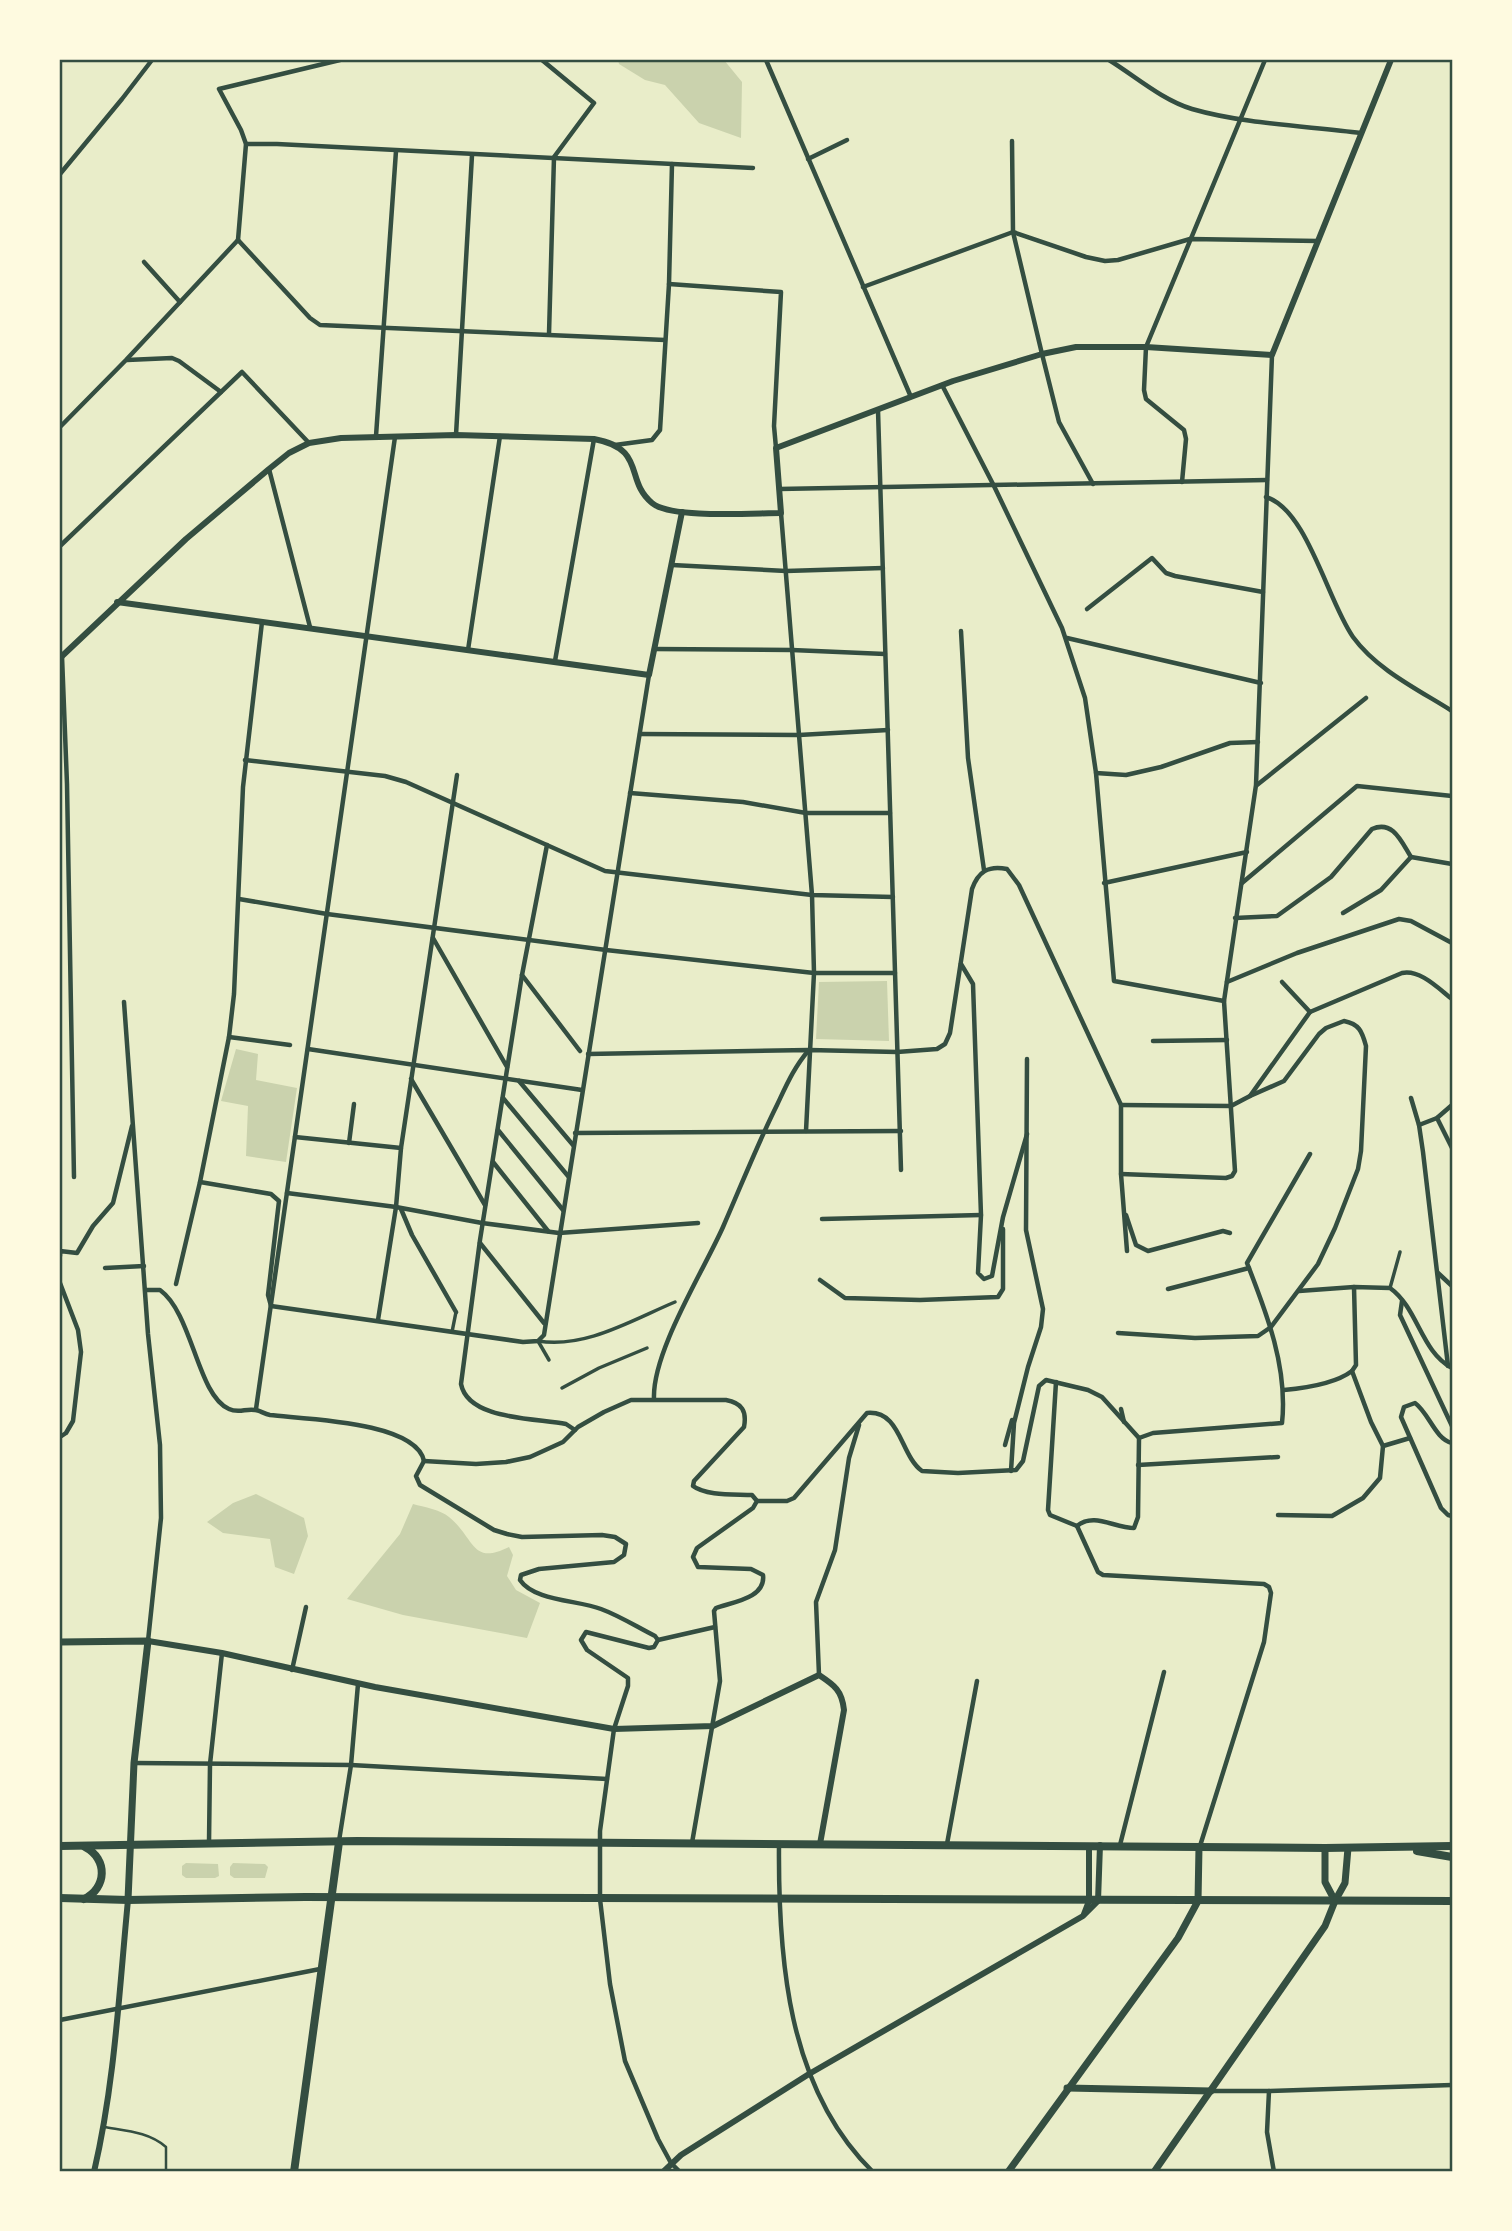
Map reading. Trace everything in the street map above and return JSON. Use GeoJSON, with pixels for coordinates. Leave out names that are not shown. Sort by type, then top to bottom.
{"type":"FeatureCollection","features":[{"type":"Feature","properties":{"kind":"main road"},"geometry":{"type":"LineString","coordinates":[[60,1642],[148,1642],[134,1763],[128,1900]]}},
{"type":"Feature","properties":{"kind":"main road"},"geometry":{"type":"LineString","coordinates":[[293,2172],[339,1842]]}},
{"type":"Feature","properties":{"kind":"main road"},"geometry":{"type":"LineString","coordinates":[[60,1846],[339,1842],[1325,1848],[1452,1846]]}},
{"type":"Feature","properties":{"kind":"main road"},"geometry":{"type":"LineString","coordinates":[[83,1846],[94,1853],[102,1870],[98,1888],[84,1899]]}},
{"type":"Feature","properties":{"kind":"main road"},"geometry":{"type":"LineString","coordinates":[[1008,2172],[1178,1938],[1198,1901],[1199,1847]]}},
{"type":"Feature","properties":{"kind":"main road"},"geometry":{"type":"LineString","coordinates":[[1386,1847],[1452,1857]]}},
{"type":"Feature","properties":{"kind":"main road"},"geometry":{"type":"LineString","coordinates":[[1325,1848],[1326,1887],[1335,1901]]}},
{"type":"Feature","properties":{"kind":"main road"},"geometry":{"type":"LineString","coordinates":[[1154,2172],[1325,1926],[1345,1884],[1348,1848]]}},
{"type":"Feature","properties":{"kind":"main road"},"geometry":{"type":"LineString","coordinates":[[60,1898],[1452,1901]]}},
{"type":"Feature","properties":{"kind":"main road"},"geometry":{"type":"LineString","coordinates":[[1067,2088],[1211,2091]]}},
{"type":"Feature","properties":{"kind":"street"},"geometry":{"type":"LineString","coordinates":[[60,174],[152,60]]}},
{"type":"Feature","properties":{"kind":"street"},"geometry":{"type":"LineString","coordinates":[[60,427],[238,240],[246,144],[219,89],[340,60]]}},
{"type":"Feature","properties":{"kind":"street"},"geometry":{"type":"LineString","coordinates":[[542,60],[594,103],[554,157],[549,334]]}},
{"type":"Feature","properties":{"kind":"street"},"geometry":{"type":"LineString","coordinates":[[766,60],[911,397]]}},
{"type":"Feature","properties":{"kind":"street"},"geometry":{"type":"LineString","coordinates":[[1109,60],[1191,109],[1362,133]]}},
{"type":"Feature","properties":{"kind":"street"},"geometry":{"type":"LineString","coordinates":[[1182,482],[1186,439],[1184,430],[1146,399],[1146,347],[1265,60]]}},
{"type":"Feature","properties":{"kind":"street"},"geometry":{"type":"LineString","coordinates":[[1121,1174],[1226,1178],[1235,1171],[1224,1001],[1256,785],[1272,355],[1391,60]]}},
{"type":"Feature","properties":{"kind":"street"},"geometry":{"type":"LineString","coordinates":[[808,159],[847,140]]}},
{"type":"Feature","properties":{"kind":"street"},"geometry":{"type":"LineString","coordinates":[[1012,141],[1013,232],[1059,422],[1093,484]]}},
{"type":"Feature","properties":{"kind":"street"},"geometry":{"type":"LineString","coordinates":[[246,144],[753,168]]}},
{"type":"Feature","properties":{"kind":"street"},"geometry":{"type":"LineString","coordinates":[[376,436],[396,151]]}},
{"type":"Feature","properties":{"kind":"street"},"geometry":{"type":"LineString","coordinates":[[456,435],[472,155]]}},
{"type":"Feature","properties":{"kind":"street"},"geometry":{"type":"LineString","coordinates":[[615,445],[652,440],[660,430],[669,284],[672,164]]}},
{"type":"Feature","properties":{"kind":"street"},"geometry":{"type":"LineString","coordinates":[[863,287],[1013,232],[1105,261],[1118,260],[1190,239],[1319,241]]}},
{"type":"Feature","properties":{"kind":"street"},"geometry":{"type":"LineString","coordinates":[[238,240],[315,323],[666,340]]}},
{"type":"Feature","properties":{"kind":"street"},"geometry":{"type":"LineString","coordinates":[[144,262],[180,302]]}},
{"type":"Feature","properties":{"kind":"street"},"geometry":{"type":"LineString","coordinates":[[669,284],[781,292],[774,426],[812,895],[814,973],[806,1131]]}},
{"type":"Feature","properties":{"kind":"street"},"geometry":{"type":"LineString","coordinates":[[776,448],[942,385],[1042,354],[1076,347],[1146,347],[1272,355]]}},
{"type":"Feature","properties":{"kind":"street"},"geometry":{"type":"LineString","coordinates":[[126,360],[172,358],[222,392]]}},
{"type":"Feature","properties":{"kind":"street"},"geometry":{"type":"LineString","coordinates":[[60,546],[242,372],[309,443]]}},
{"type":"Feature","properties":{"kind":"street"},"geometry":{"type":"LineString","coordinates":[[942,385],[1067,638],[1085,698],[1096,773],[1114,981],[1224,1001]]}},
{"type":"Feature","properties":{"kind":"street"},"geometry":{"type":"LineString","coordinates":[[878,410],[901,1170]]}},
{"type":"Feature","properties":{"kind":"street"},"geometry":{"type":"LineString","coordinates":[[468,650],[500,435]]}},
{"type":"Feature","properties":{"kind":"street"},"geometry":{"type":"LineString","coordinates":[[74,1177],[69,859],[61,657],[117,602],[269,468],[289,453],[309,443],[376,436],[500,435],[594,439],[623,450],[647,497],[654,505],[682,512],[781,513]]}},
{"type":"Feature","properties":{"kind":"street"},"geometry":{"type":"LineString","coordinates":[[256,1409],[394,437]]}},
{"type":"Feature","properties":{"kind":"street"},"geometry":{"type":"LineString","coordinates":[[555,661],[594,439]]}},
{"type":"Feature","properties":{"kind":"street"},"geometry":{"type":"LineString","coordinates":[[269,468],[310,627]]}},
{"type":"Feature","properties":{"kind":"street"},"geometry":{"type":"LineString","coordinates":[[779,489],[1266,480]]}},
{"type":"Feature","properties":{"kind":"street"},"geometry":{"type":"LineString","coordinates":[[1266,497],[1279,503],[1293,517],[1304,534],[1343,621],[1363,648],[1401,678],[1452,711]]}},
{"type":"Feature","properties":{"kind":"street"},"geometry":{"type":"LineString","coordinates":[[538,1341],[544,1335],[649,675],[682,512]]}},
{"type":"Feature","properties":{"kind":"street"},"geometry":{"type":"LineString","coordinates":[[1087,609],[1152,558],[1160,568],[1175,576],[1264,592]]}},
{"type":"Feature","properties":{"kind":"street"},"geometry":{"type":"LineString","coordinates":[[671,565],[786,571],[883,568]]}},
{"type":"Feature","properties":{"kind":"street"},"geometry":{"type":"LineString","coordinates":[[117,602],[649,675]]}},
{"type":"Feature","properties":{"kind":"street"},"geometry":{"type":"LineString","coordinates":[[176,1284],[229,1037],[234,994],[246,760],[262,622]]}},
{"type":"Feature","properties":{"kind":"street"},"geometry":{"type":"LineString","coordinates":[[961,631],[968,758],[984,870]]}},
{"type":"Feature","properties":{"kind":"street"},"geometry":{"type":"LineString","coordinates":[[1067,638],[1261,682]]}},
{"type":"Feature","properties":{"kind":"street"},"geometry":{"type":"LineString","coordinates":[[654,649],[885,654]]}},
{"type":"Feature","properties":{"kind":"street"},"geometry":{"type":"LineString","coordinates":[[1256,785],[1366,698]]}},
{"type":"Feature","properties":{"kind":"street"},"geometry":{"type":"LineString","coordinates":[[640,734],[799,735],[888,730]]}},
{"type":"Feature","properties":{"kind":"street"},"geometry":{"type":"LineString","coordinates":[[1096,773],[1126,775],[1161,767],[1230,743],[1258,742]]}},
{"type":"Feature","properties":{"kind":"street"},"geometry":{"type":"LineString","coordinates":[[246,760],[385,776],[406,782],[606,871],[812,895],[893,897]]}},
{"type":"Feature","properties":{"kind":"street"},"geometry":{"type":"LineString","coordinates":[[378,1320],[398,1207],[401,1148],[457,775]]}},
{"type":"Feature","properties":{"kind":"street"},"geometry":{"type":"LineString","coordinates":[[1242,883],[1357,786],[1452,796]]}},
{"type":"Feature","properties":{"kind":"street"},"geometry":{"type":"LineString","coordinates":[[630,793],[743,802],[806,813],[890,813]]}},
{"type":"Feature","properties":{"kind":"street"},"geometry":{"type":"LineString","coordinates":[[1235,918],[1277,916],[1331,877],[1372,829],[1378,826],[1392,828],[1412,857],[1452,864]]}},
{"type":"Feature","properties":{"kind":"street"},"geometry":{"type":"LineString","coordinates":[[547,845],[528,940],[482,1223],[461,1384],[463,1394],[480,1409],[566,1424],[575,1430]]}},
{"type":"Feature","properties":{"kind":"street"},"geometry":{"type":"LineString","coordinates":[[1104,883],[1247,852]]}},
{"type":"Feature","properties":{"kind":"street"},"geometry":{"type":"LineString","coordinates":[[1343,913],[1381,890],[1412,857]]}},
{"type":"Feature","properties":{"kind":"street"},"geometry":{"type":"LineString","coordinates":[[60,859],[69,859]]}},
{"type":"Feature","properties":{"kind":"street"},"geometry":{"type":"LineString","coordinates":[[522,975],[580,1051],[588,1057],[937,1049],[945,1044],[950,1032],[975,880],[984,870],[1001,868],[1012,874],[1121,1105],[1121,1174],[1127,1251]]}},
{"type":"Feature","properties":{"kind":"street"},"geometry":{"type":"LineString","coordinates":[[239,899],[327,914],[606,950],[814,973],[895,973]]}},
{"type":"Feature","properties":{"kind":"street"},"geometry":{"type":"LineString","coordinates":[[1226,983],[1297,953],[1399,919],[1411,921],[1452,943]]}},
{"type":"Feature","properties":{"kind":"street"},"geometry":{"type":"LineString","coordinates":[[433,937],[508,1067]]}},
{"type":"Feature","properties":{"kind":"street"},"geometry":{"type":"LineString","coordinates":[[961,963],[973,984],[981,1215],[978,1273],[984,1279],[992,1276],[1003,1217],[1027,1134]]}},
{"type":"Feature","properties":{"kind":"street"},"geometry":{"type":"LineString","coordinates":[[1250,1096],[1310,1012],[1408,971],[1418,974],[1452,999]]}},
{"type":"Feature","properties":{"kind":"street"},"geometry":{"type":"LineString","coordinates":[[1282,982],[1310,1012]]}},
{"type":"Feature","properties":{"kind":"street"},"geometry":{"type":"LineString","coordinates":[[124,1002],[160,1445],[161,1518],[148,1642],[222,1653],[358,1684],[614,1729],[713,1726],[819,1675]]}},
{"type":"Feature","properties":{"kind":"street"},"geometry":{"type":"LineString","coordinates":[[1118,1334],[1220,1338],[1258,1336],[1271,1327],[1327,1248],[1358,1169],[1366,1046],[1358,1026],[1344,1021],[1326,1028],[1284,1080],[1231,1106],[1121,1105]]}},
{"type":"Feature","properties":{"kind":"street"},"geometry":{"type":"LineString","coordinates":[[229,1037],[290,1045]]}},
{"type":"Feature","properties":{"kind":"street"},"geometry":{"type":"LineString","coordinates":[[1153,1041],[1227,1040]]}},
{"type":"Feature","properties":{"kind":"street"},"geometry":{"type":"LineString","coordinates":[[307,1049],[582,1090]]}},
{"type":"Feature","properties":{"kind":"street"},"geometry":{"type":"LineString","coordinates":[[654,1399],[653,1390],[658,1367],[667,1343],[723,1227],[764,1131],[797,1063],[809,1050]]}},
{"type":"Feature","properties":{"kind":"street"},"geometry":{"type":"LineString","coordinates":[[1004,1445],[1041,1327],[1043,1309],[1026,1230],[1027,1059]]}},
{"type":"Feature","properties":{"kind":"street"},"geometry":{"type":"LineString","coordinates":[[411,1079],[485,1205]]}},
{"type":"Feature","properties":{"kind":"street"},"geometry":{"type":"LineString","coordinates":[[519,1080],[573,1145]]}},
{"type":"Feature","properties":{"kind":"street"},"geometry":{"type":"LineString","coordinates":[[503,1097],[568,1176]]}},
{"type":"Feature","properties":{"kind":"street"},"geometry":{"type":"LineString","coordinates":[[1411,1098],[1419,1125],[1450,1367]]}},
{"type":"Feature","properties":{"kind":"street"},"geometry":{"type":"LineString","coordinates":[[349,1143],[354,1104]]}},
{"type":"Feature","properties":{"kind":"street"},"geometry":{"type":"LineString","coordinates":[[1419,1125],[1437,1118],[1452,1105]]}},
{"type":"Feature","properties":{"kind":"street"},"geometry":{"type":"LineString","coordinates":[[60,1256],[60,1251],[77,1253],[81,1249],[93,1226],[113,1203],[134,1118]]}},
{"type":"Feature","properties":{"kind":"street"},"geometry":{"type":"LineString","coordinates":[[1437,1118],[1452,1148]]}},
{"type":"Feature","properties":{"kind":"street"},"geometry":{"type":"LineString","coordinates":[[498,1129],[563,1210]]}},
{"type":"Feature","properties":{"kind":"street"},"geometry":{"type":"LineString","coordinates":[[575,1133],[901,1131]]}},
{"type":"Feature","properties":{"kind":"street"},"geometry":{"type":"LineString","coordinates":[[295,1137],[401,1148]]}},
{"type":"Feature","properties":{"kind":"street"},"geometry":{"type":"LineString","coordinates":[[1168,1289],[1248,1265],[1310,1154]]}},
{"type":"Feature","properties":{"kind":"street"},"geometry":{"type":"LineString","coordinates":[[492,1162],[548,1231]]}},
{"type":"Feature","properties":{"kind":"street"},"geometry":{"type":"LineString","coordinates":[[200,1182],[271,1194],[279,1202],[268,1295],[271,1306]]}},
{"type":"Feature","properties":{"kind":"street"},"geometry":{"type":"LineString","coordinates":[[287,1193],[398,1207],[482,1223],[559,1233],[698,1223]]}},
{"type":"Feature","properties":{"kind":"street"},"geometry":{"type":"LineString","coordinates":[[398,1207],[456,1312],[452,1332]]}},
{"type":"Feature","properties":{"kind":"street"},"geometry":{"type":"LineString","coordinates":[[1123,1207],[1136,1245],[1143,1250],[1152,1251],[1223,1231],[1230,1233]]}},
{"type":"Feature","properties":{"kind":"street"},"geometry":{"type":"LineString","coordinates":[[821,1219],[981,1215]]}},
{"type":"Feature","properties":{"kind":"street"},"geometry":{"type":"LineString","coordinates":[[820,1280],[845,1298],[920,1300],[998,1297],[1003,1289],[1003,1217]]}},
{"type":"Feature","properties":{"kind":"street"},"geometry":{"type":"LineString","coordinates":[[479,1242],[544,1324]]}},
{"type":"Feature","properties":{"kind":"street"},"geometry":{"type":"LineString","coordinates":[[1390,1288],[1400,1252]]}},
{"type":"Feature","properties":{"kind":"street"},"geometry":{"type":"LineString","coordinates":[[1139,1437],[1153,1433],[1282,1423],[1284,1390],[1271,1327],[1248,1265]]}},
{"type":"Feature","properties":{"kind":"street"},"geometry":{"type":"LineString","coordinates":[[105,1268],[144,1266]]}},
{"type":"Feature","properties":{"kind":"street"},"geometry":{"type":"LineString","coordinates":[[1437,1272],[1452,1284],[1452,1293]]}},
{"type":"Feature","properties":{"kind":"street"},"geometry":{"type":"LineString","coordinates":[[60,1283],[78,1330],[81,1352],[72,1421],[66,1433],[60,1437]]}},
{"type":"Feature","properties":{"kind":"street"},"geometry":{"type":"LineString","coordinates":[[1298,1292],[1354,1287],[1390,1288],[1402,1301],[1431,1349],[1450,1367]]}},
{"type":"Feature","properties":{"kind":"street"},"geometry":{"type":"LineString","coordinates":[[1284,1390],[1316,1385],[1352,1371],[1356,1365],[1354,1287]]}},
{"type":"Feature","properties":{"kind":"street"},"geometry":{"type":"LineString","coordinates":[[146,1290],[160,1290],[175,1305],[211,1390],[223,1406],[235,1412],[256,1409],[267,1414],[385,1431],[412,1445],[423,1456],[424,1461],[416,1476],[420,1485],[494,1530],[522,1537],[602,1535],[622,1540],[626,1544],[626,1550],[614,1563],[539,1569],[521,1575],[520,1580],[529,1588],[556,1599],[598,1608],[655,1636],[657,1640]]}},
{"type":"Feature","properties":{"kind":"street"},"geometry":{"type":"LineString","coordinates":[[1402,1301],[1400,1315],[1452,1426]]}},
{"type":"Feature","properties":{"kind":"street"},"geometry":{"type":"LineString","coordinates":[[271,1306],[531,1343],[570,1342],[615,1328],[675,1302]]}},
{"type":"Feature","properties":{"kind":"street"},"geometry":{"type":"LineString","coordinates":[[538,1341],[550,1360]]}},
{"type":"Feature","properties":{"kind":"street"},"geometry":{"type":"LineString","coordinates":[[562,1388],[598,1368],[647,1348]]}},
{"type":"Feature","properties":{"kind":"street"},"geometry":{"type":"LineString","coordinates":[[1278,1515],[1332,1516],[1363,1498],[1380,1478],[1383,1446],[1352,1371]]}},
{"type":"Feature","properties":{"kind":"street"},"geometry":{"type":"LineString","coordinates":[[757,1501],[788,1501],[794,1498],[867,1413],[887,1417],[911,1460],[922,1471],[1011,1471],[1021,1467],[1040,1385],[1046,1380],[1056,1381],[1102,1397],[1139,1437],[1138,1517],[1134,1528],[1093,1519],[1077,1526],[1050,1515],[1048,1510],[1056,1381]]}},
{"type":"Feature","properties":{"kind":"street"},"geometry":{"type":"LineString","coordinates":[[1011,1471],[1014,1423],[1024,1382]]}},
{"type":"Feature","properties":{"kind":"street"},"geometry":{"type":"LineString","coordinates":[[424,1461],[476,1464],[506,1462],[550,1449],[604,1412],[631,1400],[726,1400],[736,1402],[744,1409],[744,1427],[694,1481],[693,1486],[704,1491],[752,1495],[757,1501]]}},
{"type":"Feature","properties":{"kind":"street"},"geometry":{"type":"LineString","coordinates":[[1452,1443],[1442,1438],[1422,1408],[1415,1403],[1409,1403],[1402,1411],[1401,1417],[1441,1508],[1452,1517]]}},
{"type":"Feature","properties":{"kind":"street"},"geometry":{"type":"LineString","coordinates":[[1121,1409],[1125,1423]]}},
{"type":"Feature","properties":{"kind":"street"},"geometry":{"type":"LineString","coordinates":[[819,1675],[816,1602],[835,1550],[849,1458],[860,1421]]}},
{"type":"Feature","properties":{"kind":"street"},"geometry":{"type":"LineString","coordinates":[[1383,1446],[1410,1438]]}},
{"type":"Feature","properties":{"kind":"street"},"geometry":{"type":"LineString","coordinates":[[1138,1465],[1278,1457]]}},
{"type":"Feature","properties":{"kind":"street"},"geometry":{"type":"LineString","coordinates":[[692,1843],[720,1681],[716,1608],[758,1593],[762,1587],[763,1575],[751,1569],[701,1569],[694,1557],[697,1548],[753,1508],[757,1501]]}},
{"type":"Feature","properties":{"kind":"street"},"geometry":{"type":"LineString","coordinates":[[1077,1526],[1098,1572],[1103,1575],[1264,1584],[1272,1593],[1264,1642],[1199,1847]]}},
{"type":"Feature","properties":{"kind":"street"},"geometry":{"type":"LineString","coordinates":[[292,1670],[306,1606]]}},
{"type":"Feature","properties":{"kind":"street"},"geometry":{"type":"LineString","coordinates":[[657,1640],[715,1627]]}},
{"type":"Feature","properties":{"kind":"street"},"geometry":{"type":"LineString","coordinates":[[657,1640],[654,1647],[649,1648],[601,1634],[586,1632],[582,1635],[583,1647],[628,1678],[628,1686],[614,1729],[607,1779],[600,1843],[600,1899],[610,1984],[625,2061],[658,2139],[671,2163],[680,2172]]}},
{"type":"Feature","properties":{"kind":"street"},"geometry":{"type":"LineString","coordinates":[[209,1843],[211,1764],[222,1653]]}},
{"type":"Feature","properties":{"kind":"street"},"geometry":{"type":"LineString","coordinates":[[1120,1845],[1164,1672]]}},
{"type":"Feature","properties":{"kind":"street"},"geometry":{"type":"LineString","coordinates":[[819,1675],[838,1687],[844,1710],[820,1844]]}},
{"type":"Feature","properties":{"kind":"street"},"geometry":{"type":"LineString","coordinates":[[947,1845],[977,1681]]}},
{"type":"Feature","properties":{"kind":"street"},"geometry":{"type":"LineString","coordinates":[[339,1842],[351,1765],[358,1684]]}},
{"type":"Feature","properties":{"kind":"street"},"geometry":{"type":"LineString","coordinates":[[134,1763],[351,1765],[607,1779]]}},
{"type":"Feature","properties":{"kind":"street"},"geometry":{"type":"LineString","coordinates":[[779,1844],[778,1900],[786,1975],[809,2074],[835,2123],[860,2159],[873,2172]]}},
{"type":"Feature","properties":{"kind":"street"},"geometry":{"type":"LineString","coordinates":[[663,2172],[671,2163],[736,2119],[809,2074],[1083,1916],[1094,1901],[1100,1845]]}},
{"type":"Feature","properties":{"kind":"street"},"geometry":{"type":"LineString","coordinates":[[1089,1846],[1094,1901]]}},
{"type":"Feature","properties":{"kind":"street"},"geometry":{"type":"LineString","coordinates":[[94,2172],[104,2127],[119,2010],[128,1900]]}},
{"type":"Feature","properties":{"kind":"street"},"geometry":{"type":"LineString","coordinates":[[60,2020],[320,1969]]}},
{"type":"Feature","properties":{"kind":"street"},"geometry":{"type":"LineString","coordinates":[[1211,2091],[1452,2085]]}},
{"type":"Feature","properties":{"kind":"street"},"geometry":{"type":"LineString","coordinates":[[1269,2091],[1267,2133],[1274,2172]]}},
{"type":"Feature","properties":{"kind":"lane"},"geometry":{"type":"LineString","coordinates":[[104,2127],[157,2139],[166,2147],[166,2172]]}},
{"type":"Feature","properties":{"kind":"green space"},"geometry":{"type":"Polygon","coordinates":[[[618,60],[724,60],[742,82],[741,138],[699,123],[665,85],[645,80],[619,64],[618,60]]]}},
{"type":"Feature","properties":{"kind":"green space"},"geometry":{"type":"Polygon","coordinates":[[[887,981],[889,1041],[816,1039],[819,982],[887,981]]]}},
{"type":"Feature","properties":{"kind":"green space"},"geometry":{"type":"Polygon","coordinates":[[[236,1049],[258,1054],[256,1080],[297,1088],[286,1162],[246,1156],[248,1106],[221,1101],[236,1049]]]}},
{"type":"Feature","properties":{"kind":"green space"},"geometry":{"type":"Polygon","coordinates":[[[256,1494],[304,1518],[308,1536],[294,1574],[275,1567],[270,1539],[223,1533],[207,1522],[233,1503],[256,1494]]]}},
{"type":"Feature","properties":{"kind":"green space"},"geometry":{"type":"Polygon","coordinates":[[[413,1504],[446,1515],[480,1551],[497,1552],[509,1547],[513,1555],[507,1576],[516,1590],[540,1603],[527,1638],[403,1615],[347,1599],[400,1534],[413,1504]]]}},
{"type":"Feature","properties":{"kind":"green space"},"geometry":{"type":"Polygon","coordinates":[[[186,1863],[218,1864],[219,1876],[186,1878],[182,1875],[182,1866],[186,1863]]]}},
{"type":"Feature","properties":{"kind":"green space"},"geometry":{"type":"Polygon","coordinates":[[[233,1863],[265,1864],[268,1867],[265,1878],[234,1878],[230,1875],[233,1863]]]}}]}
